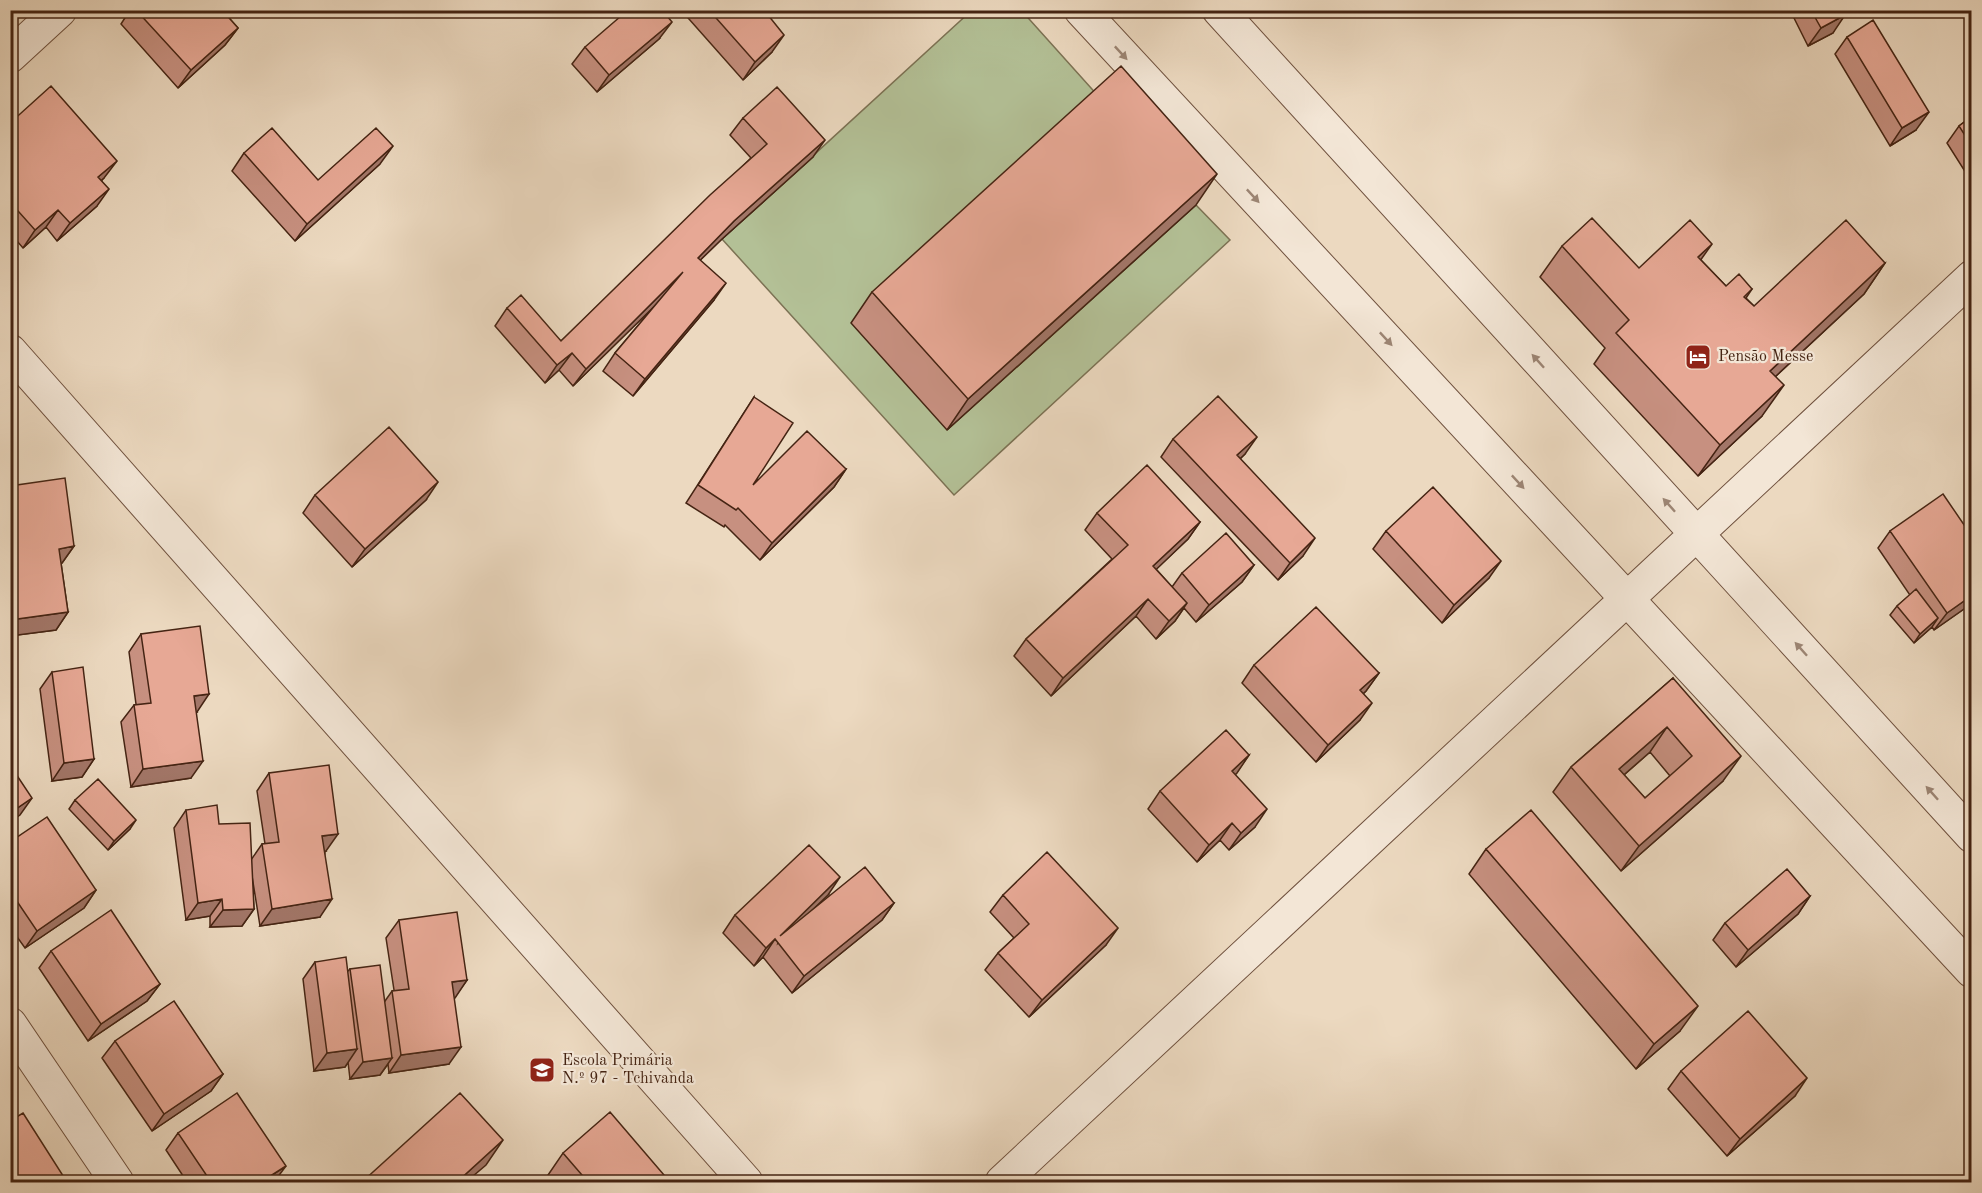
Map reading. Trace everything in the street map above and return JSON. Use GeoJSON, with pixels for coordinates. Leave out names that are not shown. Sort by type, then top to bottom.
{"type":"FeatureCollection","features":[{"type":"Feature","properties":{"kind":"street"},"geometry":{"type":"LineString","coordinates":[[10,56],[60,10]]}},
{"type":"Feature","properties":{"kind":"street"},"geometry":{"type":"LineString","coordinates":[[1081,10],[1971,971]]}},
{"type":"Feature","properties":{"kind":"street"},"geometry":{"type":"LineString","coordinates":[[1219,10],[1971,836]]}},
{"type":"Feature","properties":{"kind":"street"},"geometry":{"type":"LineString","coordinates":[[1002,1182],[1971,277]]}},
{"type":"Feature","properties":{"kind":"street"},"geometry":{"type":"LineString","coordinates":[[14,359],[746,1182]]}},
{"type":"Feature","properties":{"kind":"street"},"geometry":{"type":"LineString","coordinates":[[10,1024],[117,1182]]}},
{"type":"Feature","properties":{"kind":"green space"},"geometry":{"type":"Polygon","coordinates":[[[1021,10],[1230,240],[954,495],[722,239],[971,11],[1021,10]]]}},
{"type":"Feature","properties":{"kind":"building"},"geometry":{"type":"Polygon","coordinates":[[[136,10],[222,10],[238,28],[191,70],[136,10]]]}},
{"type":"Feature","properties":{"kind":"building"},"geometry":{"type":"Polygon","coordinates":[[[628,10],[662,10],[672,22],[609,75],[585,47],[628,10]]]}},
{"type":"Feature","properties":{"kind":"building"},"geometry":{"type":"Polygon","coordinates":[[[709,10],[764,10],[784,35],[755,62],[709,10]]]}},
{"type":"Feature","properties":{"kind":"building"},"geometry":{"type":"Polygon","coordinates":[[[1811,10],[1843,10],[1845,15],[1821,28],[1811,10]]]}},
{"type":"Feature","properties":{"kind":"building"},"geometry":{"type":"Polygon","coordinates":[[[1873,20],[1929,112],[1902,128],[1847,37],[1873,20]]]}},
{"type":"Feature","properties":{"kind":"building"},"geometry":{"type":"Polygon","coordinates":[[[1121,66],[1217,174],[968,399],[872,292],[1121,66]]]}},
{"type":"Feature","properties":{"kind":"building"},"geometry":{"type":"Polygon","coordinates":[[[51,86],[117,161],[98,177],[109,189],[70,223],[58,210],[35,230],[10,202],[10,123],[51,86]]]}},
{"type":"Feature","properties":{"kind":"building"},"geometry":{"type":"Polygon","coordinates":[[[777,87],[825,140],[734,221],[698,258],[726,283],[645,379],[615,353],[683,272],[586,369],[572,353],[557,365],[507,308],[521,295],[561,341],[710,195],[767,144],[743,118],[777,87]]]}},
{"type":"Feature","properties":{"kind":"building"},"geometry":{"type":"Polygon","coordinates":[[[1971,117],[1971,145],[1959,126],[1971,117]]]}},
{"type":"Feature","properties":{"kind":"building"},"geometry":{"type":"Polygon","coordinates":[[[272,128],[318,180],[376,128],[393,146],[307,224],[244,153],[272,128]]]}},
{"type":"Feature","properties":{"kind":"building","name":"Pensão Messe"},"geometry":{"type":"Polygon","coordinates":[[[1592,218],[1639,268],[1690,220],[1712,244],[1698,257],[1726,286],[1739,274],[1752,289],[1744,297],[1754,306],[1846,220],[1885,263],[1770,371],[1784,385],[1720,445],[1616,333],[1629,320],[1562,246],[1592,218]]]}},
{"type":"Feature","properties":{"kind":"building"},"geometry":{"type":"Polygon","coordinates":[[[1218,396],[1257,437],[1237,455],[1315,538],[1290,563],[1173,439],[1218,396]]]}},
{"type":"Feature","properties":{"kind":"building"},"geometry":{"type":"Polygon","coordinates":[[[754,397],[793,423],[753,485],[807,431],[846,469],[772,543],[738,508],[736,510],[698,485],[754,397]]]}},
{"type":"Feature","properties":{"kind":"building"},"geometry":{"type":"Polygon","coordinates":[[[389,427],[438,482],[365,549],[315,495],[389,427]]]}},
{"type":"Feature","properties":{"kind":"building"},"geometry":{"type":"Polygon","coordinates":[[[1147,465],[1200,522],[1153,566],[1187,603],[1169,621],[1148,599],[1063,678],[1026,639],[1128,545],[1097,513],[1147,465]]]}},
{"type":"Feature","properties":{"kind":"building"},"geometry":{"type":"Polygon","coordinates":[[[65,478],[74,546],[59,549],[68,612],[10,620],[10,555],[15,554],[10,520],[10,486],[65,478]]]}},
{"type":"Feature","properties":{"kind":"building"},"geometry":{"type":"Polygon","coordinates":[[[1433,487],[1501,561],[1454,605],[1386,531],[1433,487]]]}},
{"type":"Feature","properties":{"kind":"building"},"geometry":{"type":"Polygon","coordinates":[[[1943,494],[1971,535],[1971,596],[1947,613],[1890,531],[1943,494]]]}},
{"type":"Feature","properties":{"kind":"building"},"geometry":{"type":"Polygon","coordinates":[[[1226,533],[1254,565],[1209,605],[1182,573],[1226,533]]]}},
{"type":"Feature","properties":{"kind":"building"},"geometry":{"type":"Polygon","coordinates":[[[1916,589],[1938,618],[1920,634],[1897,606],[1916,589]]]}},
{"type":"Feature","properties":{"kind":"building"},"geometry":{"type":"Polygon","coordinates":[[[1316,607],[1379,673],[1360,690],[1372,703],[1328,745],[1254,665],[1316,607]]]}},
{"type":"Feature","properties":{"kind":"building"},"geometry":{"type":"Polygon","coordinates":[[[200,626],[209,694],[194,696],[203,761],[143,769],[134,705],[151,703],[141,634],[200,626]]]}},
{"type":"Feature","properties":{"kind":"building"},"geometry":{"type":"Polygon","coordinates":[[[83,667],[94,759],[64,763],[52,672],[83,667]]]}},
{"type":"Feature","properties":{"kind":"building"},"geometry":{"type":"Polygon","coordinates":[[[1673,678],[1741,756],[1639,846],[1571,767],[1673,678]],[[1667,727],[1619,769],[1645,798],[1692,756],[1667,727]]]}},
{"type":"Feature","properties":{"kind":"building"},"geometry":{"type":"Polygon","coordinates":[[[1226,730],[1249,755],[1232,771],[1267,809],[1241,833],[1232,823],[1209,845],[1160,791],[1226,730]]]}},
{"type":"Feature","properties":{"kind":"building"},"geometry":{"type":"Polygon","coordinates":[[[10,765],[32,798],[10,813],[10,765]]]}},
{"type":"Feature","properties":{"kind":"building"},"geometry":{"type":"Polygon","coordinates":[[[329,765],[338,834],[322,836],[332,899],[272,909],[262,844],[279,842],[269,773],[329,765]]]}},
{"type":"Feature","properties":{"kind":"building"},"geometry":{"type":"Polygon","coordinates":[[[98,779],[136,820],[114,841],[75,800],[98,779]]]}},
{"type":"Feature","properties":{"kind":"building"},"geometry":{"type":"Polygon","coordinates":[[[217,805],[219,824],[250,823],[254,909],[223,910],[222,899],[198,903],[186,810],[217,805]]]}},
{"type":"Feature","properties":{"kind":"building"},"geometry":{"type":"Polygon","coordinates":[[[1531,810],[1698,1006],[1654,1044],[1486,849],[1531,810]]]}},
{"type":"Feature","properties":{"kind":"building"},"geometry":{"type":"Polygon","coordinates":[[[47,817],[96,890],[37,931],[10,891],[10,842],[47,817]]]}},
{"type":"Feature","properties":{"kind":"building"},"geometry":{"type":"Polygon","coordinates":[[[809,845],[840,877],[780,936],[865,867],[894,903],[804,976],[775,939],[766,948],[735,915],[809,845]]]}},
{"type":"Feature","properties":{"kind":"building"},"geometry":{"type":"Polygon","coordinates":[[[1047,852],[1118,928],[1042,1000],[998,953],[1029,924],[1003,895],[1047,852]]]}},
{"type":"Feature","properties":{"kind":"building"},"geometry":{"type":"Polygon","coordinates":[[[1787,869],[1810,896],[1748,950],[1725,923],[1787,869]]]}},
{"type":"Feature","properties":{"kind":"building"},"geometry":{"type":"Polygon","coordinates":[[[111,910],[160,984],[101,1024],[51,951],[111,910]]]}},
{"type":"Feature","properties":{"kind":"building"},"geometry":{"type":"Polygon","coordinates":[[[457,912],[467,980],[452,982],[461,1047],[401,1055],[392,991],[409,989],[399,920],[457,912]]]}},
{"type":"Feature","properties":{"kind":"building"},"geometry":{"type":"Polygon","coordinates":[[[346,957],[357,1049],[327,1053],[315,962],[346,957]]]}},
{"type":"Feature","properties":{"kind":"building"},"geometry":{"type":"Polygon","coordinates":[[[380,965],[392,1058],[363,1062],[350,969],[380,965]]]}},
{"type":"Feature","properties":{"kind":"building"},"geometry":{"type":"Polygon","coordinates":[[[174,1001],[223,1074],[164,1114],[115,1041],[174,1001]]]}},
{"type":"Feature","properties":{"kind":"building"},"geometry":{"type":"Polygon","coordinates":[[[1748,1011],[1807,1078],[1740,1139],[1681,1071],[1748,1011]]]}},
{"type":"Feature","properties":{"kind":"building"},"geometry":{"type":"Polygon","coordinates":[[[237,1093],[286,1166],[261,1182],[211,1182],[178,1133],[237,1093]]]}},
{"type":"Feature","properties":{"kind":"building"},"geometry":{"type":"Polygon","coordinates":[[[460,1093],[503,1140],[457,1182],[362,1182],[460,1093]]]}},
{"type":"Feature","properties":{"kind":"building"},"geometry":{"type":"Polygon","coordinates":[[[610,1112],[670,1182],[588,1182],[563,1153],[610,1112]]]}},
{"type":"Feature","properties":{"kind":"building"},"geometry":{"type":"Polygon","coordinates":[[[23,1113],[67,1182],[10,1182],[10,1121],[23,1113]]]}},
{"type":"Feature","properties":{"kind":"place","name":"Pensão Messe"},"geometry":{"type":"Point","coordinates":[1698,357]}},
{"type":"Feature","properties":{"kind":"place","name":"Escola Primária N.º 97 - Tchivanda"},"geometry":{"type":"Point","coordinates":[542,1070]}}]}
